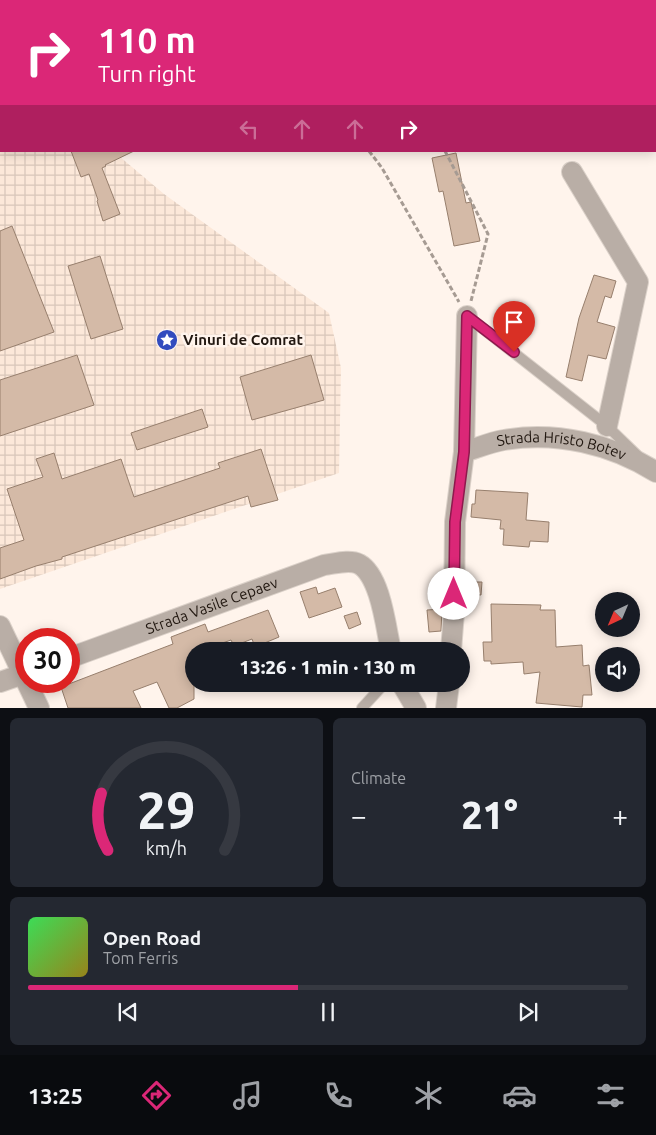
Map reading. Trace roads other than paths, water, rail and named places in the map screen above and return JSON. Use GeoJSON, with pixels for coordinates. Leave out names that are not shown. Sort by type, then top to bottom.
{"type":"FeatureCollection","features":[{"type":"Feature","properties":{"kind":"street"},"geometry":{"type":"LineString","coordinates":[[572,172],[638,282],[607,426]]}},
{"type":"Feature","properties":{"kind":"street"},"geometry":{"type":"LineString","coordinates":[[452,642],[455,522],[464,452],[467,316]]}},
{"type":"Feature","properties":{"kind":"street","name":"Strada Hristo Botev"},"geometry":{"type":"LineString","coordinates":[[464,452],[503,440],[531,437],[571,439],[611,449],[655,472]]}},
{"type":"Feature","properties":{"kind":"street","name":"Strada Vasile Cepaev"},"geometry":{"type":"LineString","coordinates":[[80,654],[324,566],[343,562],[358,564],[369,574],[377,590],[389,642]]}},
{"type":"Feature","properties":{"kind":"street"},"geometry":{"type":"LineString","coordinates":[[0,626],[15,656]]}},
{"type":"Feature","properties":{"kind":"street"},"geometry":{"type":"LineString","coordinates":[[0,682],[15,677]]}},
{"type":"Feature","properties":{"kind":"street"},"geometry":{"type":"LineString","coordinates":[[407,692],[416,708]]}},
{"type":"Feature","properties":{"kind":"street"},"geometry":{"type":"LineString","coordinates":[[446,708],[448,692]]}},
{"type":"Feature","properties":{"kind":"street"},"geometry":{"type":"LineString","coordinates":[[32,693],[38,708]]}},
{"type":"Feature","properties":{"kind":"lane"},"geometry":{"type":"LineString","coordinates":[[467,316],[607,426],[655,472]]}},
{"type":"Feature","properties":{"kind":"lane"},"geometry":{"type":"LineString","coordinates":[[362,708],[377,692]]}},
{"type":"Feature","properties":{"kind":"place","name":"Vinuri de Comrat"},"geometry":{"type":"Point","coordinates":[167,340]}}]}
